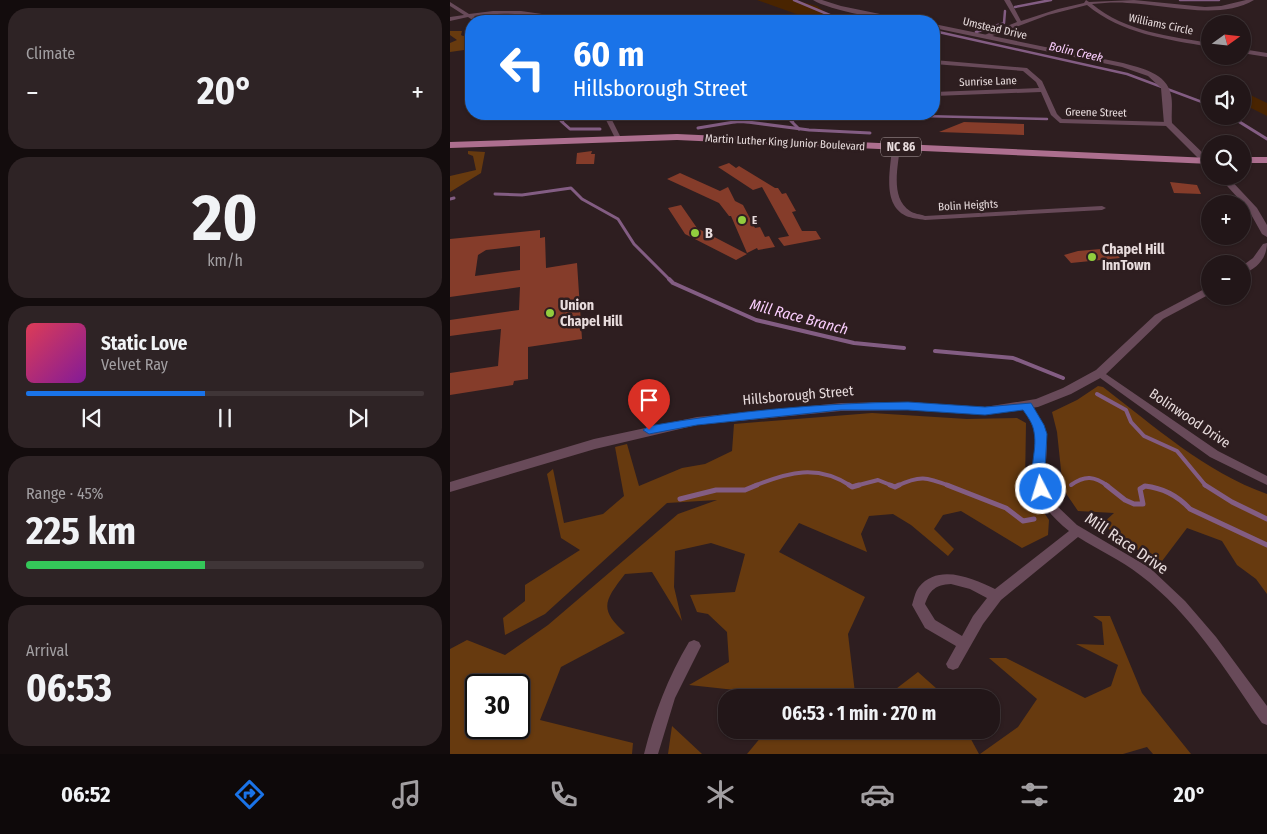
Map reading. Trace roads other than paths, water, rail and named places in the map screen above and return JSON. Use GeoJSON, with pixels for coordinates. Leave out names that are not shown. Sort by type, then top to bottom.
{"type":"FeatureCollection","features":[{"type":"Feature","properties":{"kind":"main road","name":"Martin Luther King Junior Boulevard"},"geometry":{"type":"LineString","coordinates":[[450,145],[618,138],[729,138],[1201,162]]}},
{"type":"Feature","properties":{"kind":"main road"},"geometry":{"type":"LineString","coordinates":[[1251,160],[1267,160]]}},
{"type":"Feature","properties":{"kind":"street"},"geometry":{"type":"LineString","coordinates":[[816,0],[840,8],[878,15]]}},
{"type":"Feature","properties":{"kind":"street"},"geometry":{"type":"LineString","coordinates":[[1007,0],[1020,23]]}},
{"type":"Feature","properties":{"kind":"street"},"geometry":{"type":"LineString","coordinates":[[985,37],[1062,7],[1086,2],[1127,1],[1214,8],[1235,6],[1251,0]]}},
{"type":"Feature","properties":{"kind":"street","name":"Williams Circle"},"geometry":{"type":"LineString","coordinates":[[1086,2],[1103,18],[1124,27],[1201,43]]}},
{"type":"Feature","properties":{"kind":"street"},"geometry":{"type":"LineString","coordinates":[[450,4],[465,15]]}},
{"type":"Feature","properties":{"kind":"street"},"geometry":{"type":"LineString","coordinates":[[475,15],[513,11],[540,15]]}},
{"type":"Feature","properties":{"kind":"street"},"geometry":{"type":"LineString","coordinates":[[450,19],[465,16]]}},
{"type":"Feature","properties":{"kind":"street","name":"Umstead Drive"},"geometry":{"type":"LineString","coordinates":[[940,27],[1123,65],[1142,71],[1161,82],[1167,93],[1168,124]]}},
{"type":"Feature","properties":{"kind":"street"},"geometry":{"type":"LineString","coordinates":[[1251,52],[1267,55]]}},
{"type":"Feature","properties":{"kind":"street","name":"Greene Street"},"geometry":{"type":"LineString","coordinates":[[940,62],[1025,69],[1039,81],[1054,115],[1060,121],[1168,124]]}},
{"type":"Feature","properties":{"kind":"street","name":"Sunrise Lane"},"geometry":{"type":"LineString","coordinates":[[940,94],[1042,90]]}},
{"type":"Feature","properties":{"kind":"street"},"geometry":{"type":"LineString","coordinates":[[609,120],[618,138]]}},
{"type":"Feature","properties":{"kind":"street"},"geometry":{"type":"LineString","coordinates":[[1168,124],[1201,155]]}},
{"type":"Feature","properties":{"kind":"street","name":"Bolin Heights"},"geometry":{"type":"LineString","coordinates":[[896,146],[893,191],[897,204],[908,214],[925,218],[1102,208]]}},
{"type":"Feature","properties":{"kind":"street"},"geometry":{"type":"LineString","coordinates":[[1230,185],[1252,208],[1267,234]]}},
{"type":"Feature","properties":{"kind":"street"},"geometry":{"type":"LineString","coordinates":[[1251,264],[1257,260],[1267,246]]}},
{"type":"Feature","properties":{"kind":"street","name":"Hillsborough Street"},"geometry":{"type":"LineString","coordinates":[[450,487],[594,444],[697,421],[841,406],[908,406],[985,411],[1027,406],[1050,399],[1100,373],[1159,317],[1201,294]]}},
{"type":"Feature","properties":{"kind":"street","name":"Bolinwood Drive"},"geometry":{"type":"LineString","coordinates":[[1100,373],[1214,454],[1267,481]]}},
{"type":"Feature","properties":{"kind":"street","name":"Mill Race Drive"},"geometry":{"type":"LineString","coordinates":[[1027,406],[1041,434],[1038,469],[1041,489],[1052,508],[1078,530],[1138,567],[1173,596],[1212,640],[1267,718]]}},
{"type":"Feature","properties":{"kind":"street"},"geometry":{"type":"LineString","coordinates":[[953,664],[978,620],[996,596],[1078,530]]}},
{"type":"Feature","properties":{"kind":"street"},"geometry":{"type":"LineString","coordinates":[[965,644],[930,624],[918,605],[920,595],[928,586],[948,578],[968,582],[996,596]]}},
{"type":"Feature","properties":{"kind":"street"},"geometry":{"type":"LineString","coordinates":[[650,754],[659,722],[676,676],[694,646]]}},
{"type":"Feature","properties":{"kind":"waterway","name":"Bolin Creek"},"geometry":{"type":"LineString","coordinates":[[794,0],[830,15]]}},
{"type":"Feature","properties":{"kind":"waterway"},"geometry":{"type":"LineString","coordinates":[[1015,7],[1051,0]]}},
{"type":"Feature","properties":{"kind":"waterway"},"geometry":{"type":"LineString","coordinates":[[1180,0],[1219,0]]}},
{"type":"Feature","properties":{"kind":"waterway"},"geometry":{"type":"LineString","coordinates":[[976,32],[1004,23],[1005,11]]}},
{"type":"Feature","properties":{"kind":"waterway","name":"Bolin Creek"},"geometry":{"type":"LineString","coordinates":[[940,32],[1127,74],[1201,102]]}},
{"type":"Feature","properties":{"kind":"waterway"},"geometry":{"type":"LineString","coordinates":[[940,116],[1047,119]]}},
{"type":"Feature","properties":{"kind":"waterway"},"geometry":{"type":"LineString","coordinates":[[561,121],[570,129],[600,129]]}},
{"type":"Feature","properties":{"kind":"waterway"},"geometry":{"type":"LineString","coordinates":[[791,121],[799,129]]}},
{"type":"Feature","properties":{"kind":"waterway"},"geometry":{"type":"LineString","coordinates":[[698,128],[734,122]]}},
{"type":"Feature","properties":{"kind":"waterway"},"geometry":{"type":"LineString","coordinates":[[734,122],[748,122]]}},
{"type":"Feature","properties":{"kind":"waterway"},"geometry":{"type":"LineString","coordinates":[[734,122],[748,122]]}},
{"type":"Feature","properties":{"kind":"waterway"},"geometry":{"type":"LineString","coordinates":[[748,122],[799,129]]}},
{"type":"Feature","properties":{"kind":"waterway","name":"Bolin Creek"},"geometry":{"type":"LineString","coordinates":[[1244,125],[1267,139]]}},
{"type":"Feature","properties":{"kind":"waterway"},"geometry":{"type":"LineString","coordinates":[[799,129],[870,133]]}},
{"type":"Feature","properties":{"kind":"waterway","name":"Mill Race Branch"},"geometry":{"type":"LineString","coordinates":[[495,194],[522,195],[571,188],[582,199],[618,219],[634,244],[673,283],[756,320],[854,343],[904,348]]}},
{"type":"Feature","properties":{"kind":"waterway","name":"Mill Race Branch"},"geometry":{"type":"LineString","coordinates":[[450,199],[454,198]]}},
{"type":"Feature","properties":{"kind":"waterway","name":"Mill Race Branch"},"geometry":{"type":"LineString","coordinates":[[935,351],[1013,358],[1063,378]]}},
{"type":"Feature","properties":{"kind":"waterway"},"geometry":{"type":"LineString","coordinates":[[1097,394],[1126,410],[1131,422],[1144,436],[1177,451],[1205,485]]}},
{"type":"Feature","properties":{"kind":"waterway"},"geometry":{"type":"LineString","coordinates":[[754,486],[779,477],[803,472],[826,475],[839,479],[851,486]]}},
{"type":"Feature","properties":{"kind":"waterway"},"geometry":{"type":"LineString","coordinates":[[1071,485],[1085,478],[1090,478],[1108,486]]}},
{"type":"Feature","properties":{"kind":"waterway"},"geometry":{"type":"LineString","coordinates":[[897,486],[918,479],[929,479],[947,485]]}},
{"type":"Feature","properties":{"kind":"waterway"},"geometry":{"type":"LineString","coordinates":[[855,486],[878,480],[893,486]]}},
{"type":"Feature","properties":{"kind":"waterway"},"geometry":{"type":"LineString","coordinates":[[680,499],[716,490],[745,490],[757,485]]}},
{"type":"Feature","properties":{"kind":"waterway"},"geometry":{"type":"LineString","coordinates":[[849,485],[852,487],[859,485]]}},
{"type":"Feature","properties":{"kind":"waterway"},"geometry":{"type":"LineString","coordinates":[[890,485],[897,486]]}},
{"type":"Feature","properties":{"kind":"waterway"},"geometry":{"type":"LineString","coordinates":[[947,485],[1006,508],[1023,521],[1034,519]]}},
{"type":"Feature","properties":{"kind":"waterway"},"geometry":{"type":"LineString","coordinates":[[1106,485],[1125,500],[1134,504],[1143,504],[1140,489],[1145,486]]}},
{"type":"Feature","properties":{"kind":"waterway"},"geometry":{"type":"LineString","coordinates":[[1205,485],[1232,502],[1267,519]]}},
{"type":"Feature","properties":{"kind":"waterway"},"geometry":{"type":"LineString","coordinates":[[1145,486],[1164,491],[1180,500],[1190,509],[1267,545]]}},
{"type":"Feature","properties":{"kind":"place","name":"E"},"geometry":{"type":"Point","coordinates":[742,220]}},
{"type":"Feature","properties":{"kind":"place","name":"B"},"geometry":{"type":"Point","coordinates":[695,233]}},
{"type":"Feature","properties":{"kind":"place","name":"Chapel Hill InnTown"},"geometry":{"type":"Point","coordinates":[1092,257]}},
{"type":"Feature","properties":{"kind":"place","name":"Union Chapel Hill"},"geometry":{"type":"Point","coordinates":[550,313]}}]}
